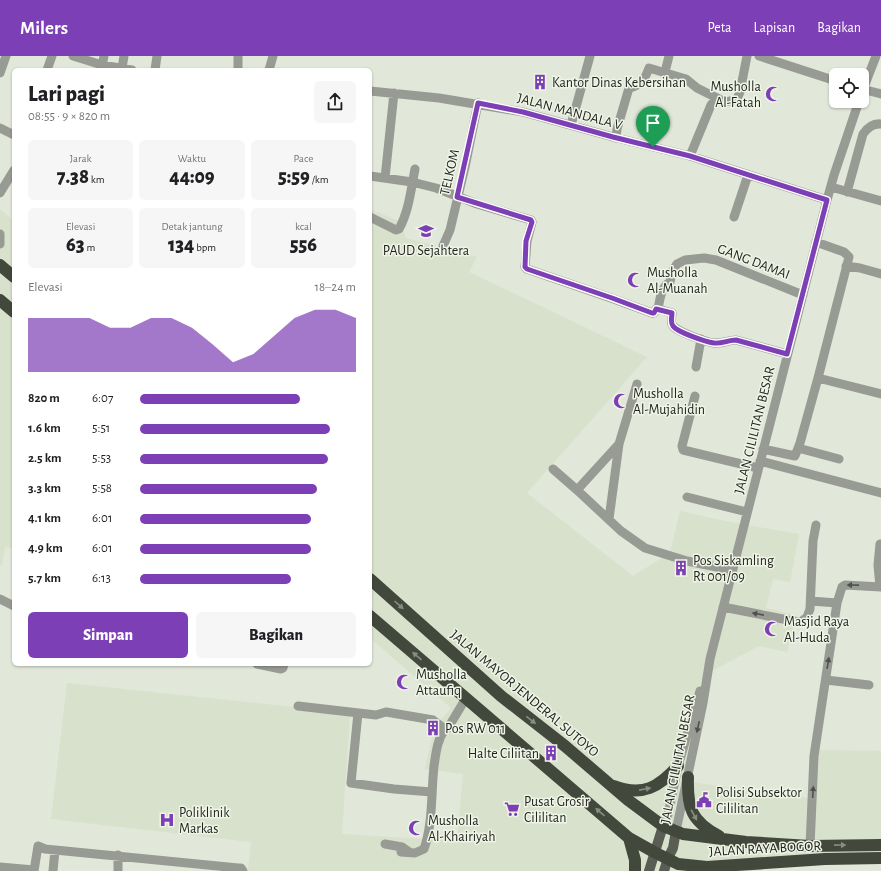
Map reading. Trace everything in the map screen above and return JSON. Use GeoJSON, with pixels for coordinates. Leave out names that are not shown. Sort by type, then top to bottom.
{"type":"FeatureCollection","features":[{"type":"Feature","properties":{"kind":"highway"},"geometry":{"type":"LineString","coordinates":[[0,265],[12,274]]}},
{"type":"Feature","properties":{"kind":"highway"},"geometry":{"type":"LineString","coordinates":[[0,300],[12,310]]}},
{"type":"Feature","properties":{"kind":"highway","name":"JALAN MAYOR JENDERAL SUTOYO"},"geometry":{"type":"LineString","coordinates":[[372,581],[501,696],[651,818],[663,826]]}},
{"type":"Feature","properties":{"kind":"highway"},"geometry":{"type":"LineString","coordinates":[[372,618],[629,838],[656,848]]}},
{"type":"Feature","properties":{"kind":"highway"},"geometry":{"type":"LineString","coordinates":[[608,783],[630,790],[651,788],[664,781],[678,766]]}},
{"type":"Feature","properties":{"kind":"highway"},"geometry":{"type":"LineString","coordinates":[[688,777],[687,793],[695,818],[702,826],[728,840]]}},
{"type":"Feature","properties":{"kind":"highway","name":"JALAN RAYA BOGOR"},"geometry":{"type":"LineString","coordinates":[[663,826],[683,834],[728,840],[810,846],[881,845]]}},
{"type":"Feature","properties":{"kind":"highway"},"geometry":{"type":"LineString","coordinates":[[629,838],[635,860],[635,871]]}},
{"type":"Feature","properties":{"kind":"highway","name":"JALAN RAYA BOGOR"},"geometry":{"type":"LineString","coordinates":[[656,848],[670,853],[678,864],[726,869],[770,867],[824,859],[881,858]]}},
{"type":"Feature","properties":{"kind":"main road","name":"JALAN CILILITAN BESAR"},"geometry":{"type":"LineString","coordinates":[[649,871],[663,826]]}},
{"type":"Feature","properties":{"kind":"main road","name":"JALAN CILILITAN BESAR"},"geometry":{"type":"LineString","coordinates":[[664,871],[676,831]]}},
{"type":"Feature","properties":{"kind":"street"},"geometry":{"type":"LineString","coordinates":[[0,73],[6,56]]}},
{"type":"Feature","properties":{"kind":"street"},"geometry":{"type":"LineString","coordinates":[[48,68],[52,56]]}},
{"type":"Feature","properties":{"kind":"street"},"geometry":{"type":"LineString","coordinates":[[73,56],[122,68],[124,56]]}},
{"type":"Feature","properties":{"kind":"street"},"geometry":{"type":"LineString","coordinates":[[155,68],[157,56]]}},
{"type":"Feature","properties":{"kind":"street"},"geometry":{"type":"LineString","coordinates":[[238,56],[238,68]]}},
{"type":"Feature","properties":{"kind":"street"},"geometry":{"type":"LineString","coordinates":[[270,68],[273,56]]}},
{"type":"Feature","properties":{"kind":"street"},"geometry":{"type":"LineString","coordinates":[[571,125],[590,56]]}},
{"type":"Feature","properties":{"kind":"street"},"geometry":{"type":"LineString","coordinates":[[665,72],[669,56]]}},
{"type":"Feature","properties":{"kind":"street"},"geometry":{"type":"LineString","coordinates":[[616,138],[617,129],[630,88],[641,83],[650,68],[686,79],[697,88],[724,102],[730,102],[738,99],[747,56]]}},
{"type":"Feature","properties":{"kind":"street"},"geometry":{"type":"LineString","coordinates":[[759,56],[829,79]]}},
{"type":"Feature","properties":{"kind":"street"},"geometry":{"type":"LineString","coordinates":[[869,73],[876,56]]}},
{"type":"Feature","properties":{"kind":"street","name":"JALAN MANDALA V"},"geometry":{"type":"LineString","coordinates":[[372,91],[478,103],[523,112],[616,138],[690,156],[827,200]]}},
{"type":"Feature","properties":{"kind":"street"},"geometry":{"type":"LineString","coordinates":[[869,91],[881,94]]}},
{"type":"Feature","properties":{"kind":"street"},"geometry":{"type":"LineString","coordinates":[[386,178],[394,93]]}},
{"type":"Feature","properties":{"kind":"street"},"geometry":{"type":"LineString","coordinates":[[690,156],[711,105],[717,98]]}},
{"type":"Feature","properties":{"kind":"street","name":"TELKOM"},"geometry":{"type":"LineString","coordinates":[[443,246],[450,230],[478,103]]}},
{"type":"Feature","properties":{"kind":"street","name":"JALAN CILILITAN BESAR"},"geometry":{"type":"LineString","coordinates":[[676,831],[703,703],[707,675],[732,570],[827,200],[857,108]]}},
{"type":"Feature","properties":{"kind":"street"},"geometry":{"type":"LineString","coordinates":[[847,192],[863,134],[866,129],[873,124],[881,124]]}},
{"type":"Feature","properties":{"kind":"street"},"geometry":{"type":"LineString","coordinates":[[0,128],[12,134]]}},
{"type":"Feature","properties":{"kind":"street"},"geometry":{"type":"LineString","coordinates":[[372,218],[397,230],[403,221],[415,169]]}},
{"type":"Feature","properties":{"kind":"street"},"geometry":{"type":"LineString","coordinates":[[0,193],[12,173]]}},
{"type":"Feature","properties":{"kind":"street"},"geometry":{"type":"LineString","coordinates":[[734,217],[748,175]]}},
{"type":"Feature","properties":{"kind":"street"},"geometry":{"type":"LineString","coordinates":[[372,176],[412,182],[436,188],[457,197],[531,220],[532,222],[526,241],[525,267],[527,269],[652,313],[654,313],[656,309],[672,313],[671,322],[673,327],[682,332],[713,343],[736,340],[787,354]]}},
{"type":"Feature","properties":{"kind":"street"},"geometry":{"type":"LineString","coordinates":[[831,187],[881,201]]}},
{"type":"Feature","properties":{"kind":"street"},"geometry":{"type":"LineString","coordinates":[[0,234],[0,244]]}},
{"type":"Feature","properties":{"kind":"street"},"geometry":{"type":"LineString","coordinates":[[763,449],[795,456],[818,378],[849,257],[848,255],[816,242]]}},
{"type":"Feature","properties":{"kind":"street","name":"GANG DAMAI"},"geometry":{"type":"LineString","coordinates":[[658,309],[663,290],[666,284],[670,282],[675,266],[685,260],[698,258],[716,260],[803,295]]}},
{"type":"Feature","properties":{"kind":"street"},"geometry":{"type":"LineString","coordinates":[[846,266],[881,274]]}},
{"type":"Feature","properties":{"kind":"street"},"geometry":{"type":"LineString","coordinates":[[696,367],[701,339]]}},
{"type":"Feature","properties":{"kind":"street"},"geometry":{"type":"LineString","coordinates":[[818,378],[881,394]]}},
{"type":"Feature","properties":{"kind":"street"},"geometry":{"type":"LineString","coordinates":[[609,519],[619,444],[637,384]]}},
{"type":"Feature","properties":{"kind":"street"},"geometry":{"type":"LineString","coordinates":[[695,396],[682,446],[683,450],[759,464],[881,493]]}},
{"type":"Feature","properties":{"kind":"street"},"geometry":{"type":"LineString","coordinates":[[577,490],[619,444]]}},
{"type":"Feature","properties":{"kind":"street"},"geometry":{"type":"LineString","coordinates":[[798,448],[839,459]]}},
{"type":"Feature","properties":{"kind":"street"},"geometry":{"type":"LineString","coordinates":[[552,469],[631,539],[645,548],[687,561],[732,570]]}},
{"type":"Feature","properties":{"kind":"street"},"geometry":{"type":"LineString","coordinates":[[687,497],[747,512]]}},
{"type":"Feature","properties":{"kind":"street"},"geometry":{"type":"LineString","coordinates":[[723,607],[798,622],[807,617],[811,601],[812,553],[816,525]]}},
{"type":"Feature","properties":{"kind":"street"},"geometry":{"type":"LineString","coordinates":[[810,846],[814,756],[837,603],[842,587],[845,585],[880,587],[878,565],[880,544]]}},
{"type":"Feature","properties":{"kind":"street"},"geometry":{"type":"LineString","coordinates":[[0,599],[12,605]]}},
{"type":"Feature","properties":{"kind":"street"},"geometry":{"type":"LineString","coordinates":[[811,601],[837,603]]}},
{"type":"Feature","properties":{"kind":"street"},"geometry":{"type":"LineString","coordinates":[[267,666],[281,669],[284,666]]}},
{"type":"Feature","properties":{"kind":"street","name":"JALAN CILILITAN BESAR"},"geometry":{"type":"LineString","coordinates":[[663,826],[667,819],[678,766],[700,691],[707,675]]}},
{"type":"Feature","properties":{"kind":"street"},"geometry":{"type":"LineString","coordinates":[[826,680],[869,685]]}},
{"type":"Feature","properties":{"kind":"street"},"geometry":{"type":"LineString","coordinates":[[385,844],[402,846],[405,852],[418,852],[424,849],[430,826],[432,792],[439,739],[445,729],[448,728],[466,698]]}},
{"type":"Feature","properties":{"kind":"street"},"geometry":{"type":"LineString","coordinates":[[298,706],[376,715],[386,712],[433,720],[445,729]]}},
{"type":"Feature","properties":{"kind":"street"},"geometry":{"type":"LineString","coordinates":[[358,713],[351,783],[394,789],[432,792]]}},
{"type":"Feature","properties":{"kind":"street"},"geometry":{"type":"LineString","coordinates":[[0,867],[34,871],[38,846],[45,849],[118,855],[181,866],[241,868],[243,871]]}},
{"type":"Feature","properties":{"kind":"street"},"geometry":{"type":"LineString","coordinates":[[53,871],[55,850]]}},
{"type":"Feature","properties":{"kind":"street"},"geometry":{"type":"LineString","coordinates":[[118,855],[118,871]]}},
{"type":"Feature","properties":{"kind":"shaded area"},"geometry":{"type":"Polygon","coordinates":[[[0,209],[12,219],[12,548],[5,547],[2,566],[0,565],[0,209]]]}},
{"type":"Feature","properties":{"kind":"shaded area"},"geometry":{"type":"Polygon","coordinates":[[[372,210],[399,221],[406,238],[477,257],[469,272],[647,357],[527,493],[633,576],[670,553],[680,511],[730,522],[799,534],[790,582],[773,579],[766,608],[796,615],[787,652],[759,646],[712,671],[691,782],[808,798],[814,750],[881,751],[881,860],[772,867],[756,871],[248,871],[251,842],[51,819],[67,683],[350,713],[342,834],[457,841],[463,774],[425,769],[434,728],[451,708],[372,640],[372,210]]]}},
{"type":"Feature","properties":{"kind":"place","name":"Kantor Dinas Kebersihan"},"geometry":{"type":"Point","coordinates":[540,82]}},
{"type":"Feature","properties":{"kind":"place","name":"Musholla Al-Fatah"},"geometry":{"type":"Point","coordinates":[773,94]}},
{"type":"Feature","properties":{"kind":"place","name":"PAUD Sejahtera"},"geometry":{"type":"Point","coordinates":[426,231]}},
{"type":"Feature","properties":{"kind":"place","name":"Musholla Al-Muanah"},"geometry":{"type":"Point","coordinates":[635,280]}},
{"type":"Feature","properties":{"kind":"place","name":"Musholla Al-Mujahidin"},"geometry":{"type":"Point","coordinates":[621,401]}},
{"type":"Feature","properties":{"kind":"place","name":"Pos Siskamling Rt 001/09"},"geometry":{"type":"Point","coordinates":[681,568]}},
{"type":"Feature","properties":{"kind":"place","name":"Masjid Raya Al-Huda"},"geometry":{"type":"Point","coordinates":[772,629]}},
{"type":"Feature","properties":{"kind":"place","name":"Musholla Attaufiq"},"geometry":{"type":"Point","coordinates":[404,682]}},
{"type":"Feature","properties":{"kind":"place","name":"Pos RW 011"},"geometry":{"type":"Point","coordinates":[433,728]}},
{"type":"Feature","properties":{"kind":"place","name":"Halte Ciliitan"},"geometry":{"type":"Point","coordinates":[551,753]}},
{"type":"Feature","properties":{"kind":"place","name":"Polisi Subsektor Cililitan"},"geometry":{"type":"Point","coordinates":[704,800]}},
{"type":"Feature","properties":{"kind":"place","name":"Pusat Grosir Cililitan"},"geometry":{"type":"Point","coordinates":[512,809]}},
{"type":"Feature","properties":{"kind":"place","name":"Poliklinik Markas"},"geometry":{"type":"Point","coordinates":[167,820]}},
{"type":"Feature","properties":{"kind":"place","name":"Musholla Al-Khairiyah"},"geometry":{"type":"Point","coordinates":[416,828]}},
{"type":"Feature","properties":{"kind":"route"},"geometry":{"type":"LineString","coordinates":[[478,103],[523,112],[653,147],[690,156],[827,200],[787,354],[736,340],[713,343],[682,332],[673,327],[671,322],[672,313],[658,309],[652,313],[527,269],[525,267],[526,241],[532,222],[531,220],[457,197],[478,103]]}}]}
